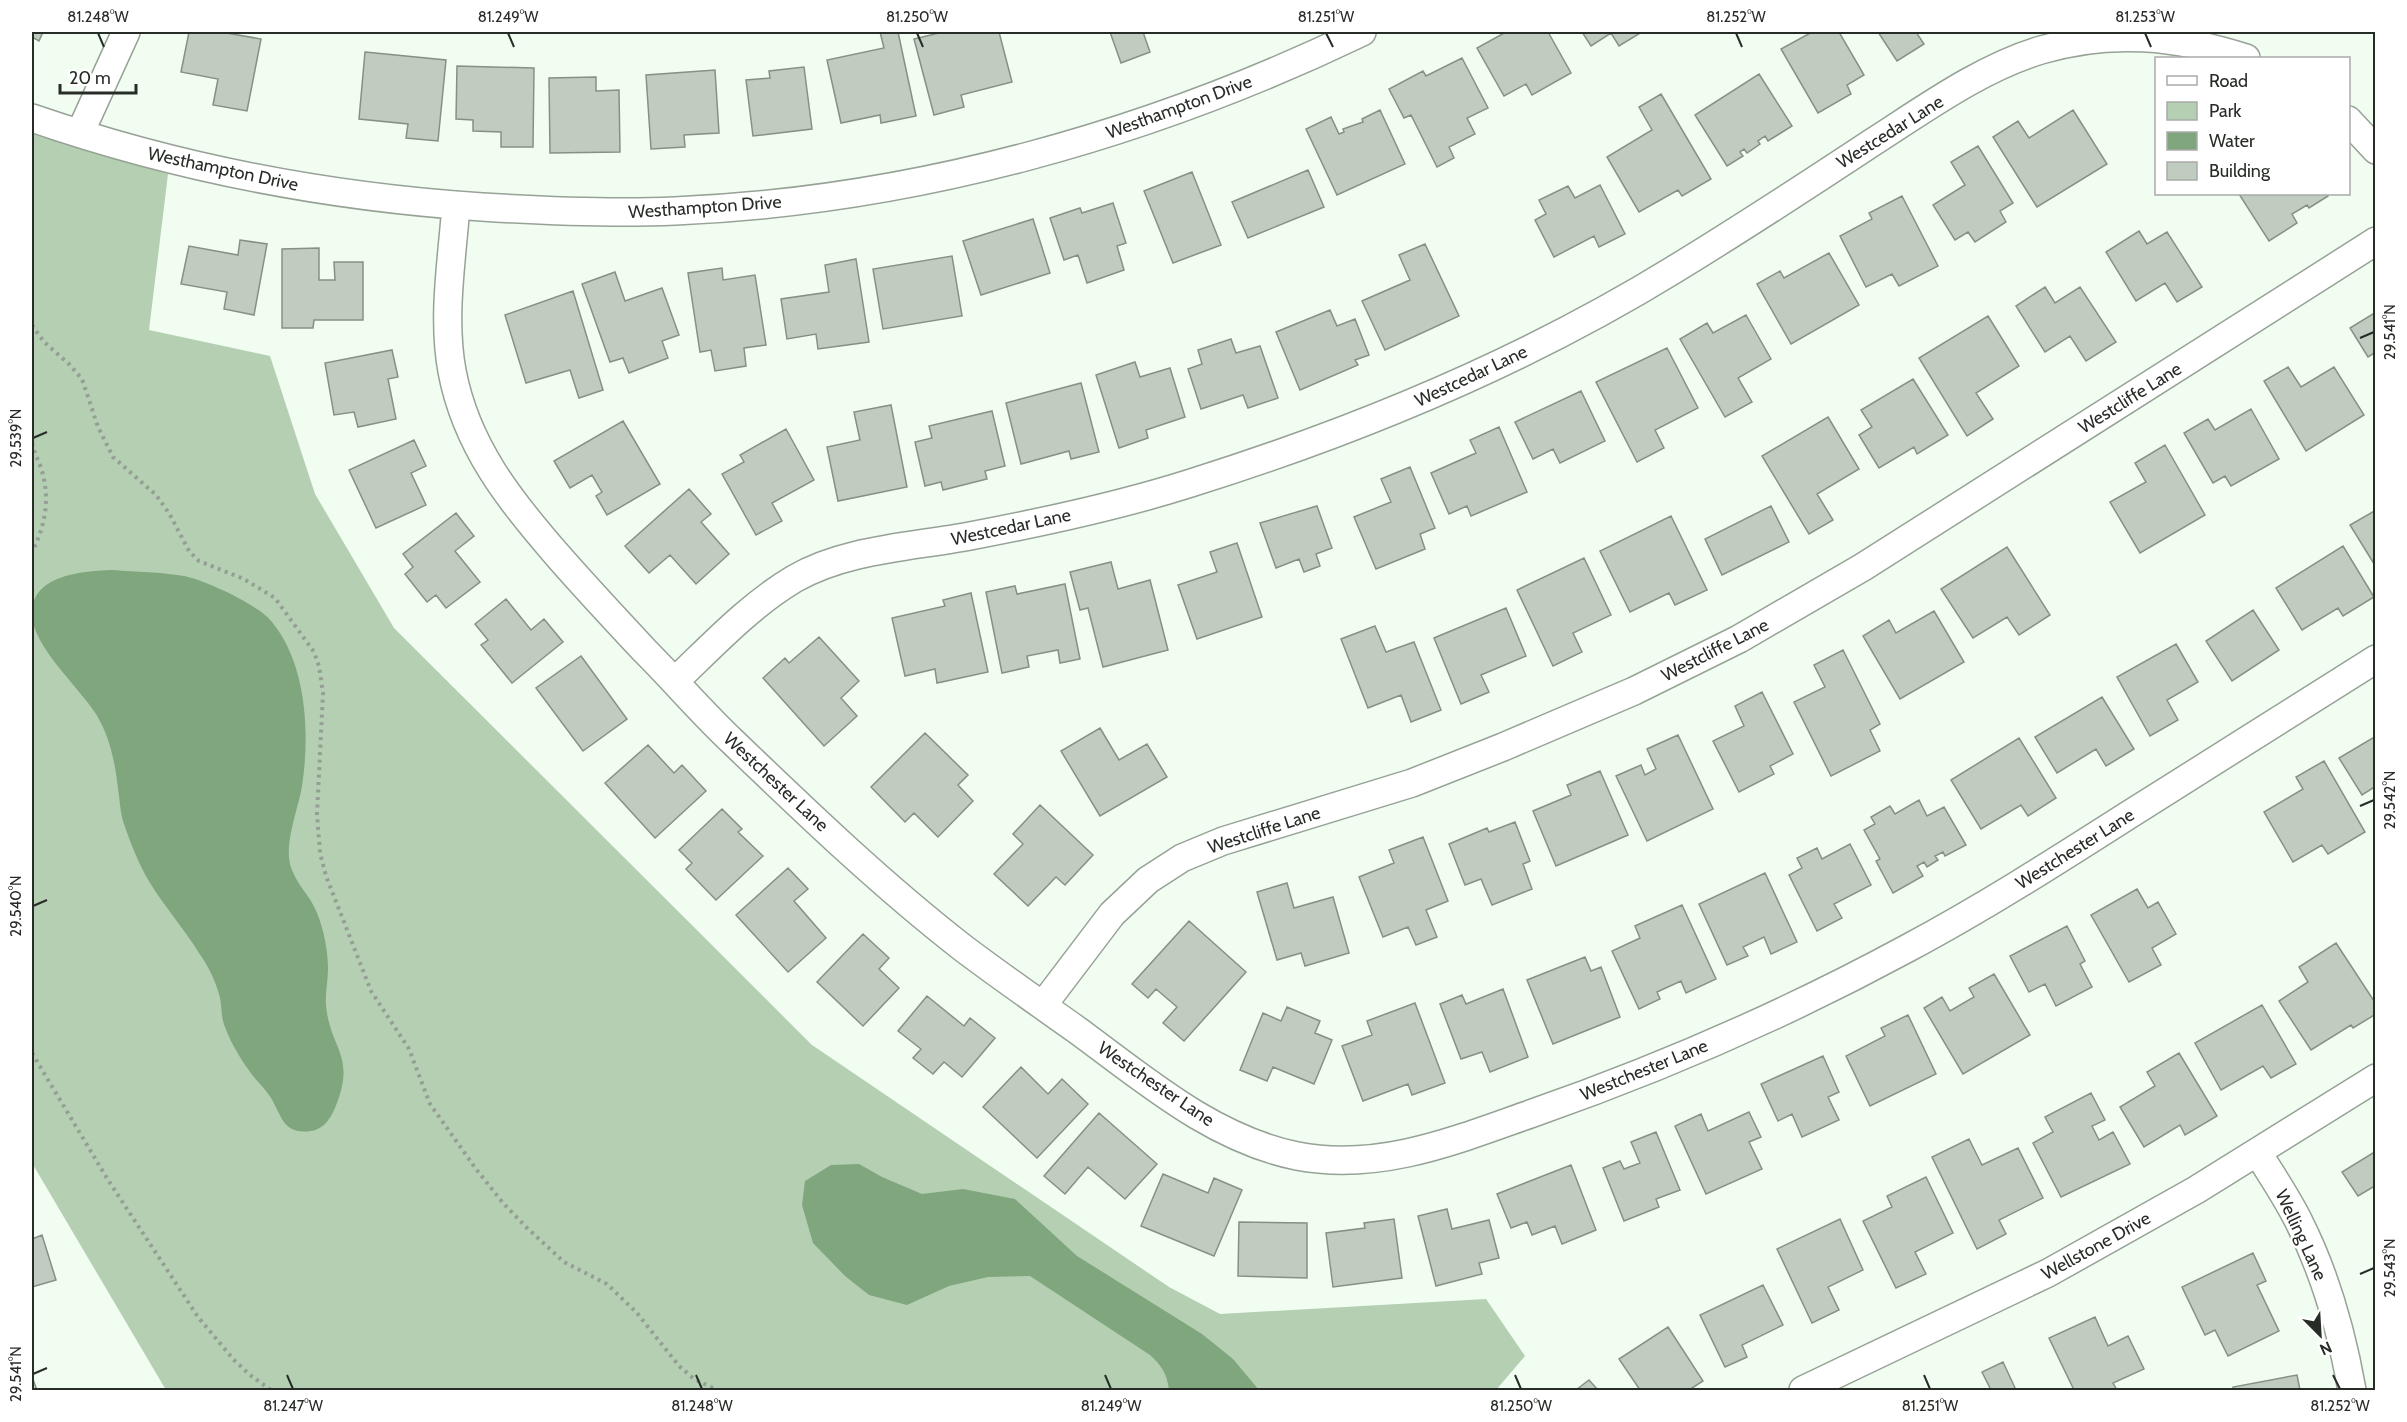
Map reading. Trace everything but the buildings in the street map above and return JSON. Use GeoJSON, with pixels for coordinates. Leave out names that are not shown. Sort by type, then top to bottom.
{"type":"FeatureCollection","features":[{"type":"Feature","properties":{"kind":"street"},"geometry":{"type":"LineString","coordinates":[[80,133],[126,32]]}},
{"type":"Feature","properties":{"kind":"street","name":"Westhampton Drive"},"geometry":{"type":"LineString","coordinates":[[32,118],[134,150],[243,177],[376,198],[604,213],[684,211],[806,200],[935,178],[1026,156],[1132,126],[1239,87],[1362,32]]}},
{"type":"Feature","properties":{"kind":"street","name":"Westcedar Lane"},"geometry":{"type":"LineString","coordinates":[[675,681],[746,613],[788,583],[816,568],[864,554],[1022,526],[1179,487],[1320,439],[1441,392],[1623,300],[1959,88],[2036,51],[2073,42],[2140,36],[2186,42],[2242,57]]}},
{"type":"Feature","properties":{"kind":"street"},"geometry":{"type":"LineString","coordinates":[[2350,121],[2376,150]]}},
{"type":"Feature","properties":{"kind":"street","name":"Westchester Lane"},"geometry":{"type":"LineString","coordinates":[[456,205],[448,305],[448,338],[457,395],[477,447],[505,493],[609,614],[722,732],[870,870],[965,950],[1196,1115],[1245,1139],[1295,1155],[1343,1161],[1396,1157],[1423,1150],[1561,1103],[1709,1045],[1904,950],[2028,879],[2376,659]]}},
{"type":"Feature","properties":{"kind":"street","name":"Westcliffe Lane"},"geometry":{"type":"LineString","coordinates":[[1043,1005],[1112,914],[1148,880],[1182,858],[1223,842],[1412,783],[1482,756],[1624,696],[1739,639],[1863,567],[2376,242]]}},
{"type":"Feature","properties":{"kind":"street","name":"Wellstone Drive"},"geometry":{"type":"LineString","coordinates":[[1803,1390],[2048,1273],[2196,1190],[2376,1078]]}},
{"type":"Feature","properties":{"kind":"street","name":"Welling Lane"},"geometry":{"type":"LineString","coordinates":[[2258,1153],[2292,1209],[2313,1254],[2339,1331],[2352,1390]]}},
{"type":"Feature","properties":{"kind":"path"},"geometry":{"type":"LineString","coordinates":[[32,325],[44,342],[82,379],[98,427],[113,457],[156,495],[169,513],[189,551],[199,561],[244,579],[275,598],[314,652],[319,666],[323,693],[317,814],[320,853],[326,876],[371,991],[409,1049],[430,1104],[483,1177],[526,1227],[564,1262],[607,1284],[637,1313],[679,1366],[694,1379],[717,1390]]}},
{"type":"Feature","properties":{"kind":"path"},"geometry":{"type":"LineString","coordinates":[[32,443],[47,494],[45,520],[32,552]]}},
{"type":"Feature","properties":{"kind":"path"},"geometry":{"type":"LineString","coordinates":[[32,1053],[108,1180],[198,1317],[242,1368],[271,1390]]}},
{"type":"Feature","properties":{"kind":"green space"},"geometry":{"type":"Polygon","coordinates":[[[32,134],[168,174],[149,330],[270,356],[315,494],[394,628],[812,1045],[1169,1287],[1220,1314],[1486,1299],[1525,1356],[1496,1390],[166,1390],[32,1163],[32,134]]]}},
{"type":"Feature","properties":{"kind":"water"},"geometry":{"type":"Polygon","coordinates":[[[113,570],[184,576],[205,582],[231,594],[256,608],[272,622],[293,658],[303,701],[306,744],[302,786],[290,840],[289,861],[295,876],[314,907],[324,933],[328,962],[326,1005],[328,1020],[343,1064],[341,1090],[335,1108],[326,1123],[316,1130],[294,1130],[285,1123],[269,1095],[253,1076],[234,1046],[224,1024],[220,998],[209,969],[150,883],[132,847],[122,815],[111,750],[101,723],[89,703],[47,651],[34,625],[32,612],[35,599],[51,582],[75,574],[113,570]]]}},
{"type":"Feature","properties":{"kind":"water"},"geometry":{"type":"Polygon","coordinates":[[[859,1164],[882,1177],[922,1194],[963,1189],[1015,1199],[1077,1256],[1202,1334],[1233,1359],[1259,1390],[1169,1390],[1163,1371],[1150,1355],[1030,1276],[988,1277],[949,1286],[907,1305],[869,1295],[845,1276],[813,1243],[802,1205],[805,1181],[831,1165],[859,1164]]]}}]}
